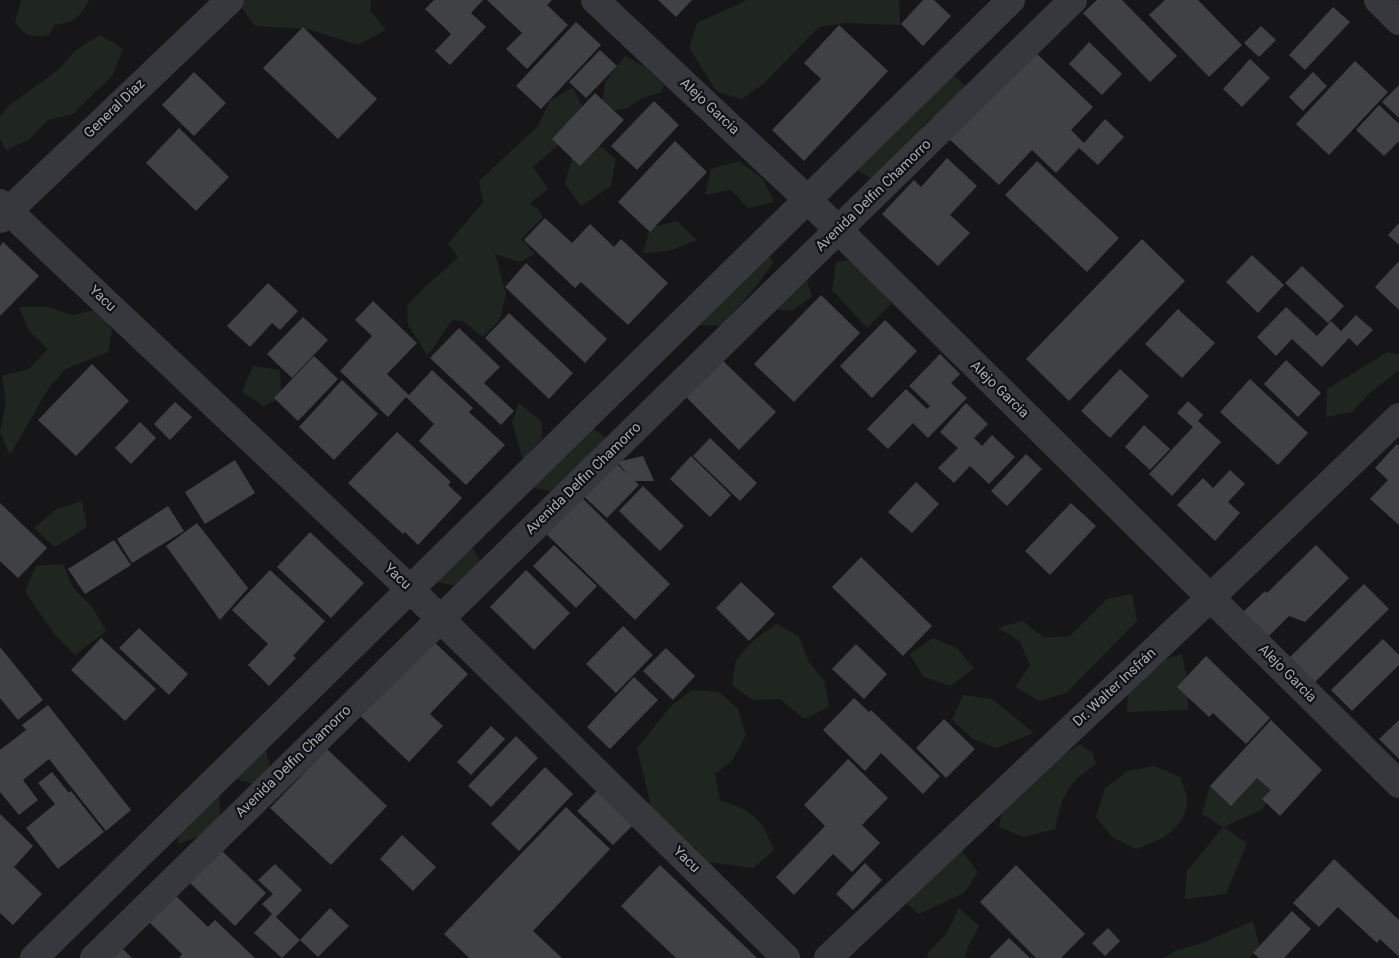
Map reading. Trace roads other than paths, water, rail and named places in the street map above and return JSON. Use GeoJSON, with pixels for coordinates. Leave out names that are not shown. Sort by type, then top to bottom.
{"type":"FeatureCollection","features":[{"type":"Feature","properties":{"kind":"street","name":"General Diaz"},"geometry":{"type":"LineString","coordinates":[[3,211],[230,0]]}},
{"type":"Feature","properties":{"kind":"street","name":"Alejo Garcia"},"geometry":{"type":"LineString","coordinates":[[595,0],[808,200],[837,232],[1399,784]]}},
{"type":"Feature","properties":{"kind":"street"},"geometry":{"type":"LineString","coordinates":[[34,958],[1011,0]]}},
{"type":"Feature","properties":{"kind":"street","name":"Avenida Delfin Chamorro"},"geometry":{"type":"LineString","coordinates":[[94,958],[1073,0]]}},
{"type":"Feature","properties":{"kind":"street"},"geometry":{"type":"LineString","coordinates":[[1378,0],[1399,20]]}},
{"type":"Feature","properties":{"kind":"street","name":"Yacu"},"geometry":{"type":"LineString","coordinates":[[3,211],[411,590],[786,958]]}},
{"type":"Feature","properties":{"kind":"street","name":"Dr. Walter Insfrán"},"geometry":{"type":"LineString","coordinates":[[828,958],[1399,417]]}}]}
